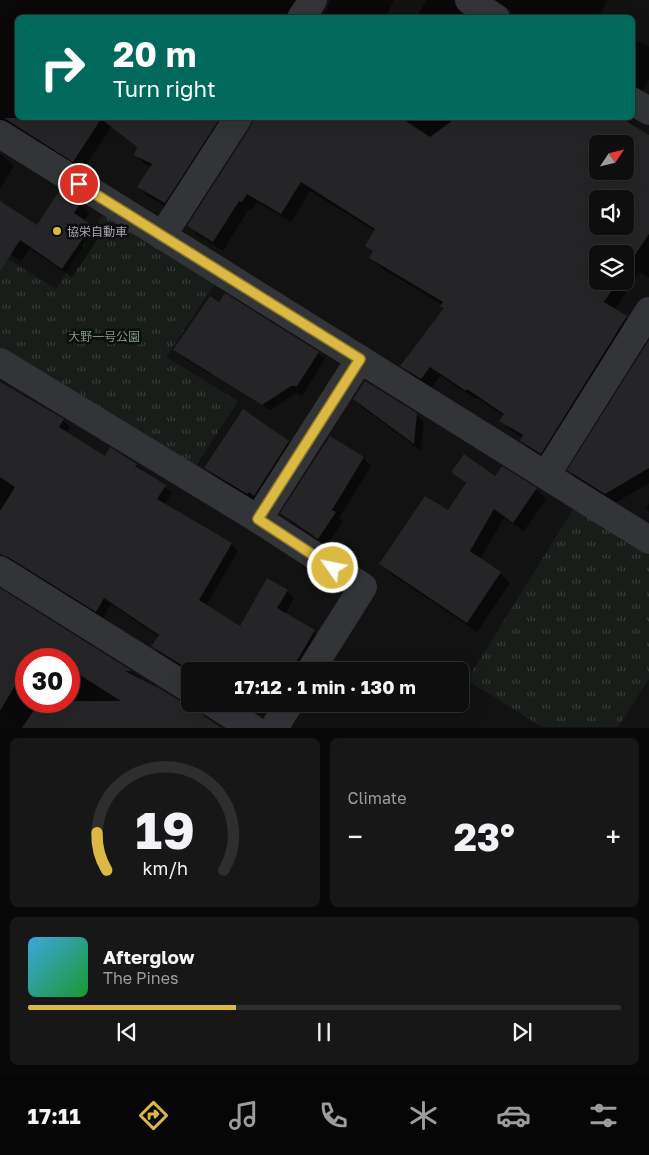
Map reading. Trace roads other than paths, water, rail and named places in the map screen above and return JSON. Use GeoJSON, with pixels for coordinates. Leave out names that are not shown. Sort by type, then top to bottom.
{"type":"FeatureCollection","features":[{"type":"Feature","properties":{"kind":"street"},"geometry":{"type":"LineString","coordinates":[[304,15],[313,0]]}},
{"type":"Feature","properties":{"kind":"street"},"geometry":{"type":"LineString","coordinates":[[468,0],[491,15]]}},
{"type":"Feature","properties":{"kind":"street"},"geometry":{"type":"LineString","coordinates":[[162,236],[237,120]]}},
{"type":"Feature","properties":{"kind":"street"},"geometry":{"type":"LineString","coordinates":[[0,134],[649,540]]}},
{"type":"Feature","properties":{"kind":"street"},"geometry":{"type":"LineString","coordinates":[[546,475],[649,311]]}},
{"type":"Feature","properties":{"kind":"street"},"geometry":{"type":"LineString","coordinates":[[258,519],[360,359]]}},
{"type":"Feature","properties":{"kind":"street"},"geometry":{"type":"LineString","coordinates":[[0,362],[258,519],[364,587],[316,662]]}},
{"type":"Feature","properties":{"kind":"street"},"geometry":{"type":"LineString","coordinates":[[0,570],[181,683]]}},
{"type":"Feature","properties":{"kind":"street"},"geometry":{"type":"LineString","coordinates":[[227,712],[252,728]]}},
{"type":"Feature","properties":{"kind":"street"},"geometry":{"type":"LineString","coordinates":[[274,728],[284,712]]}},
{"type":"Feature","properties":{"kind":"place","name":"協栄自動車"},"geometry":{"type":"Point","coordinates":[57,231]}},
{"type":"Feature","properties":{"kind":"park label","name":"大野一号公園"},"geometry":{"type":"Point","coordinates":[104,336]}}]}
